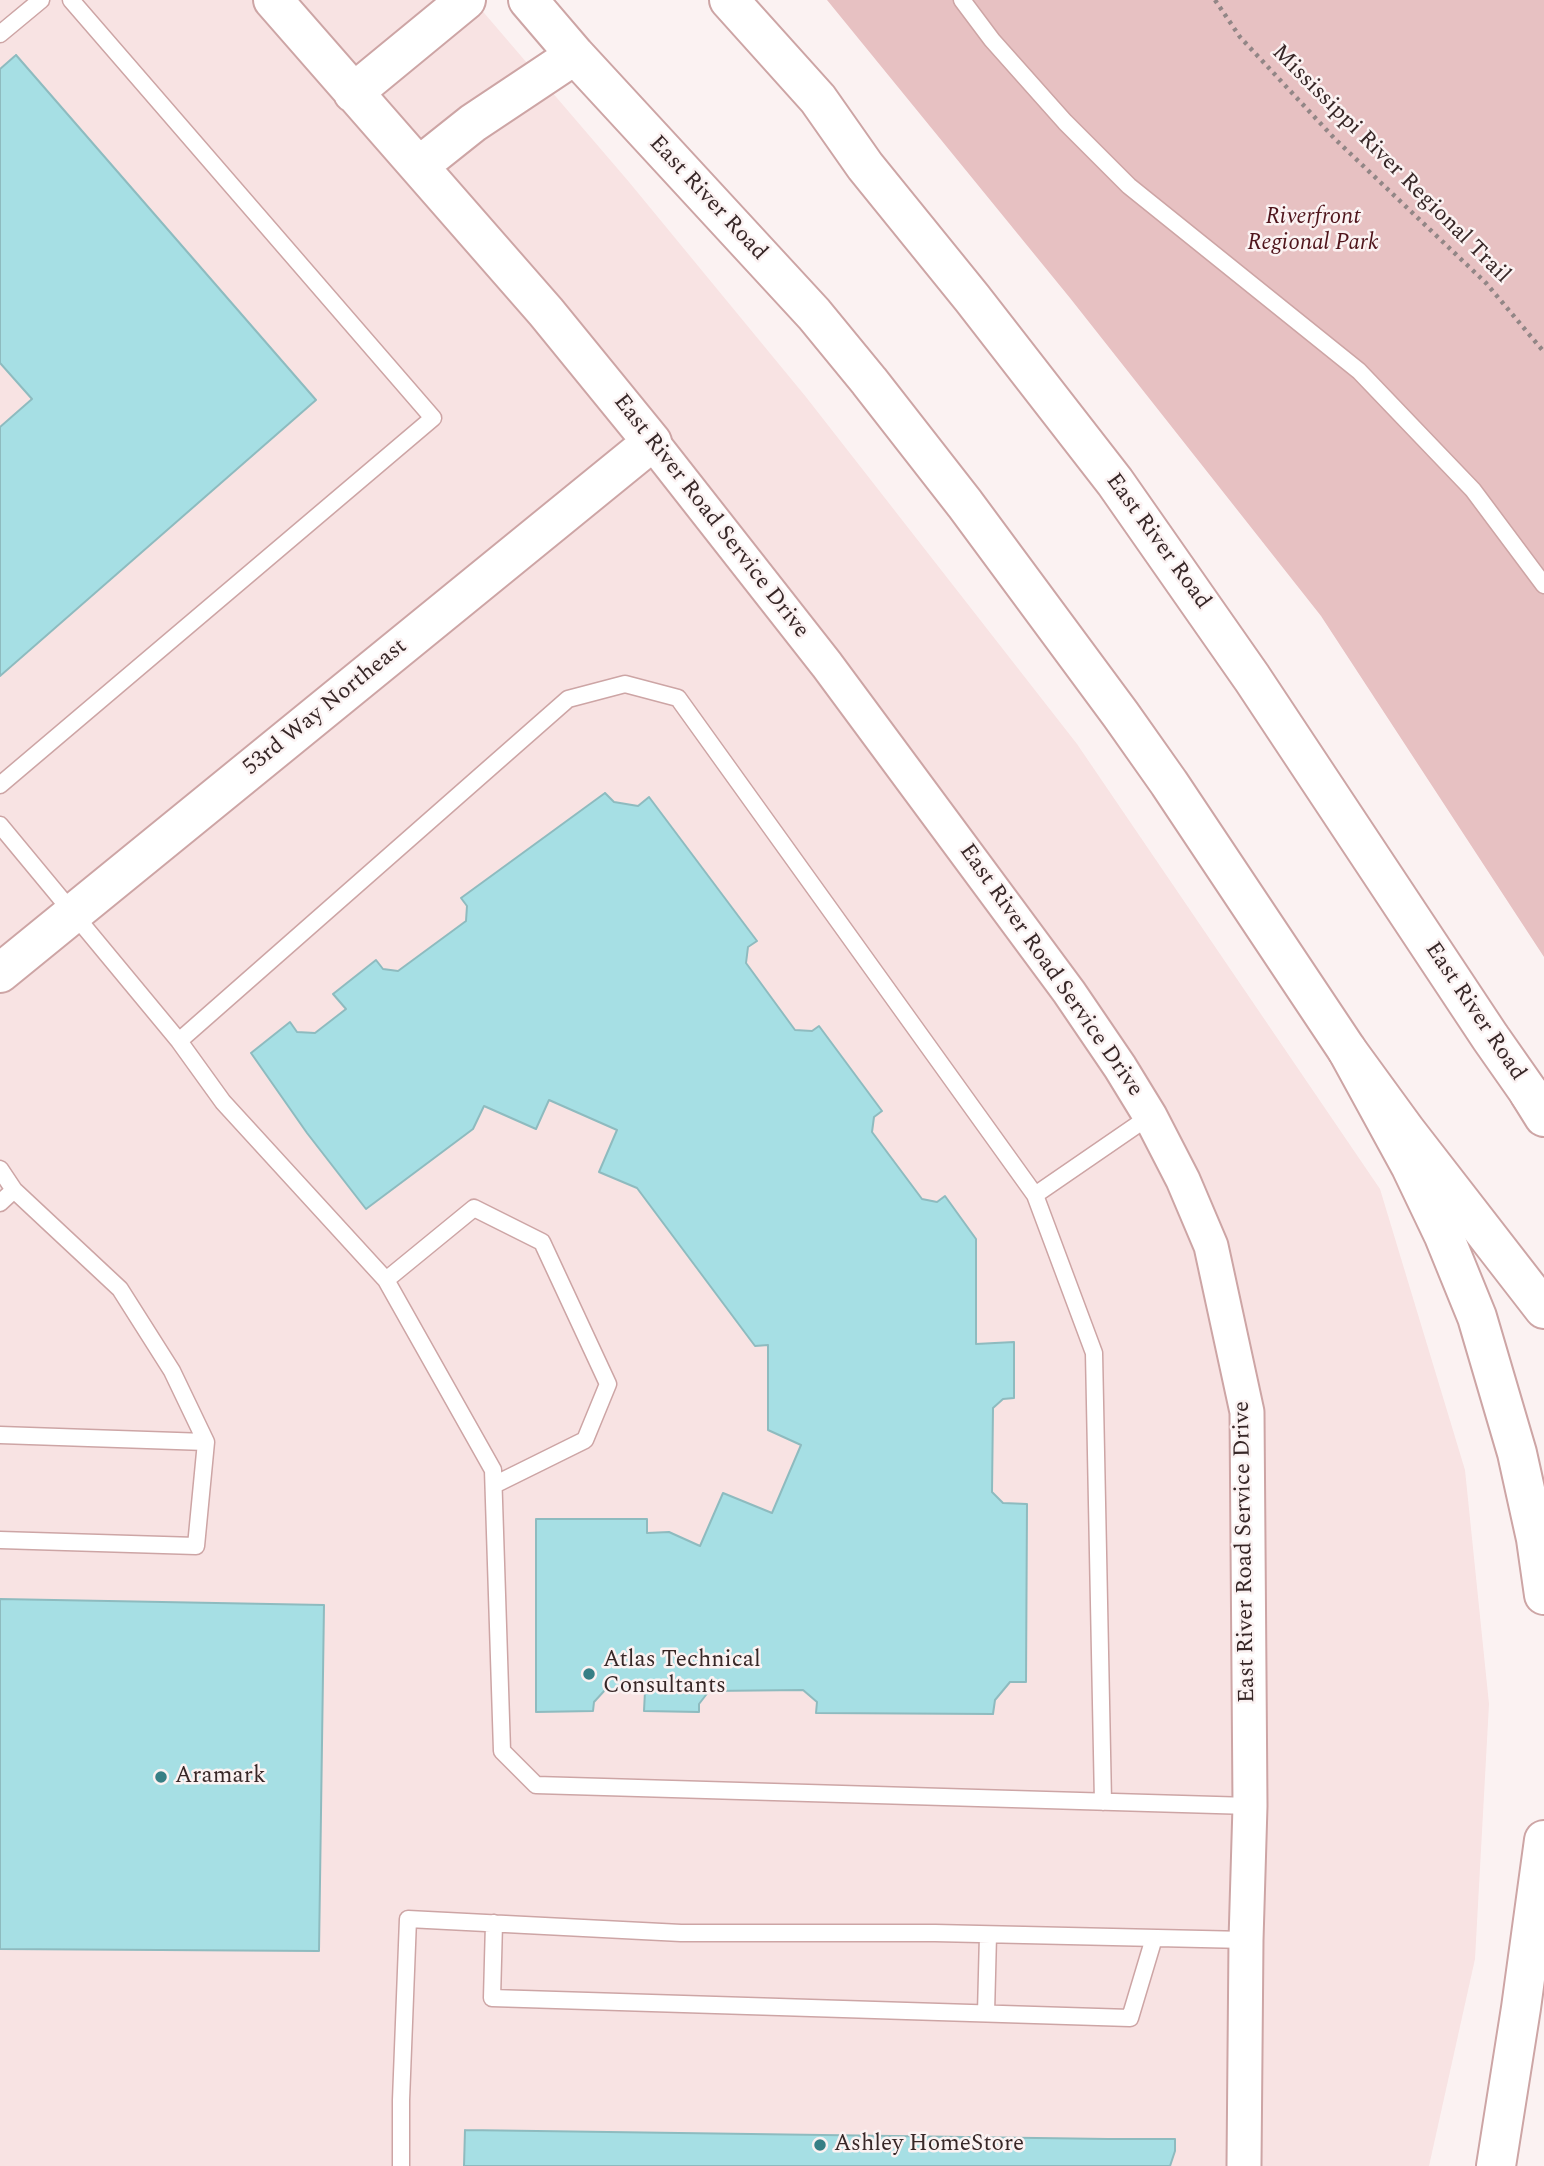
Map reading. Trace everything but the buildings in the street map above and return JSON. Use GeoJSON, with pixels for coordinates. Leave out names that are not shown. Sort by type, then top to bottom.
{"type":"FeatureCollection","features":[{"type":"Feature","properties":{"kind":"main road","name":"East River Road Service Drive"},"geometry":{"type":"LineString","coordinates":[[273,0],[546,312],[652,442]]}},
{"type":"Feature","properties":{"kind":"main road"},"geometry":{"type":"LineString","coordinates":[[353,93],[466,0]]}},
{"type":"Feature","properties":{"kind":"main road","name":"East River Road"},"geometry":{"type":"LineString","coordinates":[[528,0],[575,55],[814,314],[869,381],[972,514],[1121,715],[1347,1050]]}},
{"type":"Feature","properties":{"kind":"main road","name":"East River Road"},"geometry":{"type":"LineString","coordinates":[[729,0],[818,99],[864,166],[972,298],[1115,482],[1244,666],[1539,1108]]}},
{"type":"Feature","properties":{"kind":"main road"},"geometry":{"type":"LineString","coordinates":[[419,166],[473,123],[575,55]]}},
{"type":"Feature","properties":{"kind":"main road","name":"53rd Way Northeast"},"geometry":{"type":"LineString","coordinates":[[0,973],[652,442]]}},
{"type":"Feature","properties":{"kind":"main road"},"geometry":{"type":"LineString","coordinates":[[1347,1050],[1544,1309]]}},
{"type":"Feature","properties":{"kind":"main road"},"geometry":{"type":"LineString","coordinates":[[1347,1050],[1411,1167],[1444,1236],[1477,1317],[1520,1464],[1544,1595]]}},
{"type":"Feature","properties":{"kind":"main road"},"geometry":{"type":"LineString","coordinates":[[1496,2166],[1544,1840]]}},
{"type":"Feature","properties":{"kind":"main road"},"geometry":{"type":"LineString","coordinates":[[1496,2166],[1544,1983]]}},
{"type":"Feature","properties":{"kind":"street","name":"East River Road Service Drive"},"geometry":{"type":"LineString","coordinates":[[652,442],[827,665],[1069,992],[1150,1116],[1184,1180],[1210,1246],[1247,1412],[1250,1806],[1245,1940],[1244,2166]]}},
{"type":"Feature","properties":{"kind":"lane"},"geometry":{"type":"LineString","coordinates":[[0,34],[41,0]]}},
{"type":"Feature","properties":{"kind":"lane"},"geometry":{"type":"LineString","coordinates":[[0,785],[433,418],[71,0]]}},
{"type":"Feature","properties":{"kind":"lane"},"geometry":{"type":"LineString","coordinates":[[962,0],[992,40],[1065,122],[1129,186],[1359,371],[1473,490],[1544,585]]}},
{"type":"Feature","properties":{"kind":"lane"},"geometry":{"type":"LineString","coordinates":[[179,1041],[568,699],[625,684],[678,698],[1035,1195],[1094,1353],[1103,1802]]}},
{"type":"Feature","properties":{"kind":"lane"},"geometry":{"type":"LineString","coordinates":[[0,825],[179,1041],[223,1102],[386,1280],[494,1470],[502,1751],[537,1785],[1250,1806]]}},
{"type":"Feature","properties":{"kind":"lane"},"geometry":{"type":"LineString","coordinates":[[1035,1195],[1150,1116]]}},
{"type":"Feature","properties":{"kind":"lane"},"geometry":{"type":"LineString","coordinates":[[0,1169],[14,1190],[120,1289],[172,1371],[206,1442],[196,1546],[0,1540]]}},
{"type":"Feature","properties":{"kind":"lane"},"geometry":{"type":"LineString","coordinates":[[0,1203],[14,1190]]}},
{"type":"Feature","properties":{"kind":"lane"},"geometry":{"type":"LineString","coordinates":[[386,1280],[474,1208],[542,1242],[608,1384],[585,1440],[494,1485]]}},
{"type":"Feature","properties":{"kind":"lane"},"geometry":{"type":"LineString","coordinates":[[0,1435],[206,1442]]}},
{"type":"Feature","properties":{"kind":"lane"},"geometry":{"type":"LineString","coordinates":[[401,2166],[408,1919],[681,1933],[1245,1940]]}},
{"type":"Feature","properties":{"kind":"lane"},"geometry":{"type":"LineString","coordinates":[[494,1923],[492,1998],[1130,2018],[1154,1938]]}},
{"type":"Feature","properties":{"kind":"lane"},"geometry":{"type":"LineString","coordinates":[[986,2013],[988,1935]]}},
{"type":"Feature","properties":{"kind":"path","name":"Mississippi River Regional Trail"},"geometry":{"type":"LineString","coordinates":[[1215,0],[1240,37],[1335,139],[1486,283],[1544,352]]}},
{"type":"Feature","properties":{"kind":"shaded area"},"geometry":{"type":"Polygon","coordinates":[[[0,0],[473,0],[629,182],[806,397],[1077,744],[1380,1189],[1465,1470],[1489,1704],[1475,1959],[1429,2166],[0,2166],[0,0]]]}},
{"type":"Feature","properties":{"kind":"green space","name":"Riverfront Regional Park"},"geometry":{"type":"Polygon","coordinates":[[[827,0],[1544,0],[1544,957],[1321,616],[1070,298],[827,0]]]}},
{"type":"Feature","properties":{"kind":"place","name":"Atlas Technical Consultants"},"geometry":{"type":"Point","coordinates":[589,1674]}},
{"type":"Feature","properties":{"kind":"place","name":"Aramark"},"geometry":{"type":"Point","coordinates":[161,1777]}},
{"type":"Feature","properties":{"kind":"place","name":"Ashley HomeStore"},"geometry":{"type":"Point","coordinates":[820,2145]}}]}
